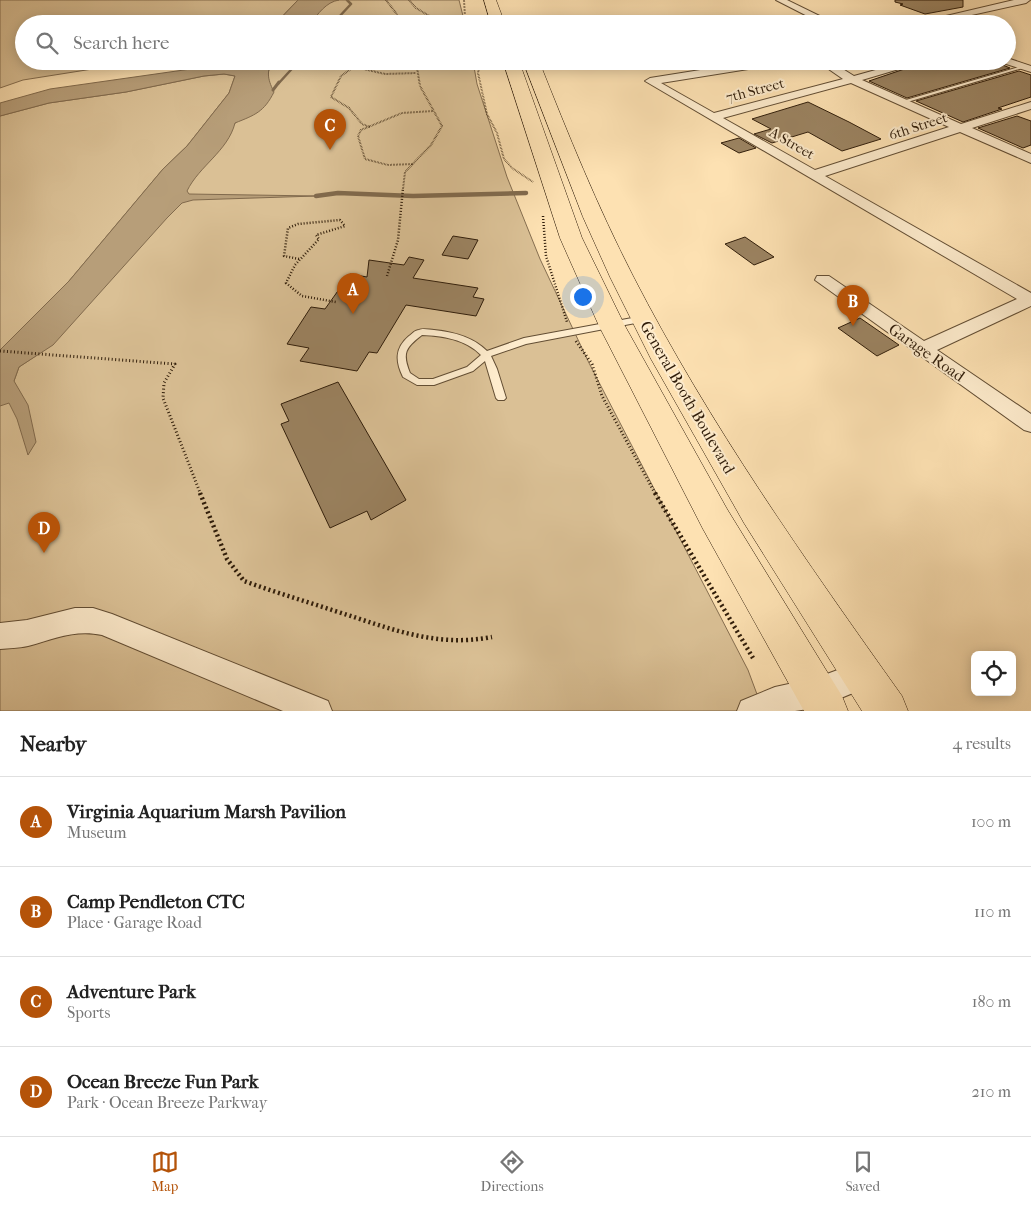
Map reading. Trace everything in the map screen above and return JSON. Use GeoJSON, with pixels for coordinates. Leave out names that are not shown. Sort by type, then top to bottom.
{"type":"FeatureCollection","features":[{"type":"Feature","properties":{"kind":"highway"},"geometry":{"type":"LineString","coordinates":[[490,0],[495,15]]}},
{"type":"Feature","properties":{"kind":"highway","name":"General Booth Boulevard"},"geometry":{"type":"LineString","coordinates":[[514,70],[571,238],[735,480],[832,632],[887,711]]}},
{"type":"Feature","properties":{"kind":"highway","name":"General Booth Boulevard"},"geometry":{"type":"LineString","coordinates":[[535,70],[583,192],[628,323],[715,520],[822,702]]}},
{"type":"Feature","properties":{"kind":"street"},"geometry":{"type":"LineString","coordinates":[[780,0],[812,15]]}},
{"type":"Feature","properties":{"kind":"street"},"geometry":{"type":"LineString","coordinates":[[978,0],[995,6]]}},
{"type":"Feature","properties":{"kind":"street"},"geometry":{"type":"LineString","coordinates":[[956,15],[1026,0]]}},
{"type":"Feature","properties":{"kind":"street"},"geometry":{"type":"LineString","coordinates":[[1016,63],[1028,68]]}},
{"type":"Feature","properties":{"kind":"street","name":"A Street"},"geometry":{"type":"LineString","coordinates":[[721,70],[650,81],[1031,300]]}},
{"type":"Feature","properties":{"kind":"street"},"geometry":{"type":"LineString","coordinates":[[837,70],[853,80],[902,102],[1029,156]]}},
{"type":"Feature","properties":{"kind":"street","name":"7th Street"},"geometry":{"type":"LineString","coordinates":[[712,116],[889,70]]}},
{"type":"Feature","properties":{"kind":"street","name":"6th Street"},"geometry":{"type":"LineString","coordinates":[[814,175],[1031,105]]}},
{"type":"Feature","properties":{"kind":"street","name":"Garage Road"},"geometry":{"type":"LineString","coordinates":[[823,280],[1031,424]]}},
{"type":"Feature","properties":{"kind":"street"},"geometry":{"type":"LineString","coordinates":[[923,349],[1031,300]]}},
{"type":"Feature","properties":{"kind":"street"},"geometry":{"type":"LineString","coordinates":[[0,636],[29,633],[87,618],[318,711]]}},
{"type":"Feature","properties":{"kind":"street"},"geometry":{"type":"LineString","coordinates":[[751,711],[776,701],[822,702],[862,675]]}},
{"type":"Feature","properties":{"kind":"lane"},"geometry":{"type":"LineString","coordinates":[[902,102],[1028,68]]}},
{"type":"Feature","properties":{"kind":"lane"},"geometry":{"type":"LineString","coordinates":[[501,398],[486,355],[474,342],[433,332],[420,332],[403,345],[400,355],[406,375],[417,382],[434,382],[470,369],[486,355],[524,341],[628,323]]}},
{"type":"Feature","properties":{"kind":"path"},"geometry":{"type":"LineString","coordinates":[[386,0],[398,15]]}},
{"type":"Feature","properties":{"kind":"path"},"geometry":{"type":"LineString","coordinates":[[409,0],[416,8],[427,15]]}},
{"type":"Feature","properties":{"kind":"path"},"geometry":{"type":"LineString","coordinates":[[464,0],[465,15]]}},
{"type":"Feature","properties":{"kind":"path"},"geometry":{"type":"LineString","coordinates":[[349,70],[341,76],[331,97],[349,108],[362,124],[370,127]]}},
{"type":"Feature","properties":{"kind":"path"},"geometry":{"type":"LineString","coordinates":[[370,70],[385,74],[416,73],[442,126],[440,132],[405,172],[398,240],[387,276]]}},
{"type":"Feature","properties":{"kind":"path"},"geometry":{"type":"LineString","coordinates":[[478,70],[487,114],[497,133],[504,159],[534,184]]}},
{"type":"Feature","properties":{"kind":"path"},"geometry":{"type":"LineString","coordinates":[[413,164],[377,165],[365,159],[358,136],[362,130],[402,112],[433,111]]}},
{"type":"Feature","properties":{"kind":"path"},"geometry":{"type":"LineString","coordinates":[[542,214],[546,256],[567,322]]}},
{"type":"Feature","properties":{"kind":"path"},"geometry":{"type":"LineString","coordinates":[[299,258],[284,256],[288,228],[298,224],[340,220],[345,226],[316,235],[319,239],[299,258],[286,283],[292,292],[305,299],[336,302]]}},
{"type":"Feature","properties":{"kind":"path"},"geometry":{"type":"LineString","coordinates":[[575,338],[592,364],[597,387],[672,524],[754,658]]}},
{"type":"Feature","properties":{"kind":"path"},"geometry":{"type":"LineString","coordinates":[[0,351],[175,364],[162,387],[161,393],[164,405],[227,558],[244,581],[398,632],[425,639],[454,643],[478,641],[492,637]]}},
{"type":"Feature","properties":{"kind":"shaded area"},"geometry":{"type":"Polygon","coordinates":[[[0,0],[298,0],[284,15],[15,15],[15,70],[86,70],[23,80],[0,88],[0,0]]]}},
{"type":"Feature","properties":{"kind":"shaded area"},"geometry":{"type":"Polygon","coordinates":[[[298,0],[339,0],[326,6],[317,15],[284,15],[298,0]]]}},
{"type":"Feature","properties":{"kind":"shaded area"},"geometry":{"type":"Polygon","coordinates":[[[316,0],[459,0],[463,15],[308,15],[316,0]]]}},
{"type":"Feature","properties":{"kind":"shaded area"},"geometry":{"type":"Polygon","coordinates":[[[184,70],[269,70],[269,81],[274,92],[266,104],[258,112],[235,123],[226,142],[192,182],[187,191],[189,194],[316,196],[193,200],[182,203],[53,345],[19,367],[14,381],[28,405],[36,442],[28,455],[17,419],[9,403],[0,406],[0,350],[69,281],[163,169],[187,146],[229,93],[235,76],[224,74],[204,76],[126,92],[49,103],[0,116],[0,103],[50,89],[184,70]]]}},
{"type":"Feature","properties":{"kind":"shaded area"},"geometry":{"type":"Polygon","coordinates":[[[269,70],[475,70],[477,84],[507,177],[540,259],[589,363],[748,670],[761,705],[749,711],[0,711],[0,402],[14,381],[19,367],[43,351],[269,83],[269,70]]]}},
{"type":"Feature","properties":{"kind":"shaded area"},"geometry":{"type":"Polygon","coordinates":[[[224,74],[235,76],[229,93],[187,146],[163,169],[69,281],[0,350],[0,116],[49,103],[126,92],[204,76],[224,74]]]}},
{"type":"Feature","properties":{"kind":"building"},"geometry":{"type":"Polygon","coordinates":[[[895,0],[963,0],[963,7],[925,14],[900,5],[903,4],[895,2],[895,0]]]}},
{"type":"Feature","properties":{"kind":"building"},"geometry":{"type":"Polygon","coordinates":[[[901,70],[1003,70],[907,98],[869,81],[901,70]]]}},
{"type":"Feature","properties":{"kind":"building"},"geometry":{"type":"Polygon","coordinates":[[[1019,71],[1031,75],[1031,97],[963,122],[916,101],[1019,71]]]}},
{"type":"Feature","properties":{"kind":"building"},"geometry":{"type":"Polygon","coordinates":[[[808,102],[881,139],[842,151],[808,132],[772,143],[754,134],[771,129],[752,119],[808,102]]]}},
{"type":"Feature","properties":{"kind":"building"},"geometry":{"type":"Polygon","coordinates":[[[1017,116],[1031,121],[1031,145],[1023,148],[978,128],[1017,116]]]}},
{"type":"Feature","properties":{"kind":"building"},"geometry":{"type":"Polygon","coordinates":[[[739,138],[756,148],[739,153],[721,143],[739,138]]]}},
{"type":"Feature","properties":{"kind":"building"},"geometry":{"type":"Polygon","coordinates":[[[453,236],[478,240],[468,259],[442,255],[453,236]]]}},
{"type":"Feature","properties":{"kind":"building"},"geometry":{"type":"Polygon","coordinates":[[[745,237],[774,257],[754,265],[725,244],[745,237]]]}},
{"type":"Feature","properties":{"kind":"building"},"geometry":{"type":"Polygon","coordinates":[[[409,257],[424,260],[413,278],[478,288],[473,297],[484,299],[476,316],[406,305],[377,353],[369,352],[357,371],[300,361],[309,348],[287,344],[311,307],[325,309],[350,274],[367,277],[369,260],[404,265],[409,257]]]}},
{"type":"Feature","properties":{"kind":"building"},"geometry":{"type":"Polygon","coordinates":[[[860,318],[899,345],[877,356],[838,328],[860,318]]]}},
{"type":"Feature","properties":{"kind":"building"},"geometry":{"type":"Polygon","coordinates":[[[338,382],[406,500],[371,520],[367,511],[330,528],[281,424],[289,421],[281,404],[338,382]]]}},
{"type":"Feature","properties":{"kind":"waterway"},"geometry":{"type":"LineString","coordinates":[[341,15],[351,4],[347,0]]}},
{"type":"Feature","properties":{"kind":"waterway"},"geometry":{"type":"LineString","coordinates":[[278,84],[291,70]]}},
{"type":"Feature","properties":{"kind":"waterway"},"geometry":{"type":"LineString","coordinates":[[273,90],[279,82]]}},
{"type":"Feature","properties":{"kind":"waterway"},"geometry":{"type":"LineString","coordinates":[[316,196],[338,193],[413,196],[526,193]]}},
{"type":"Feature","properties":{"kind":"place","name":"Adventure Park"},"geometry":{"type":"Point","coordinates":[330,150]}},
{"type":"Feature","properties":{"kind":"place","name":"Virginia Aquarium Marsh Pavilion"},"geometry":{"type":"Point","coordinates":[353,314]}},
{"type":"Feature","properties":{"kind":"place","name":"Camp Pendleton CTC"},"geometry":{"type":"Point","coordinates":[853,326]}},
{"type":"Feature","properties":{"kind":"place","name":"Ocean Breeze Fun Park"},"geometry":{"type":"Point","coordinates":[44,553]}}]}
